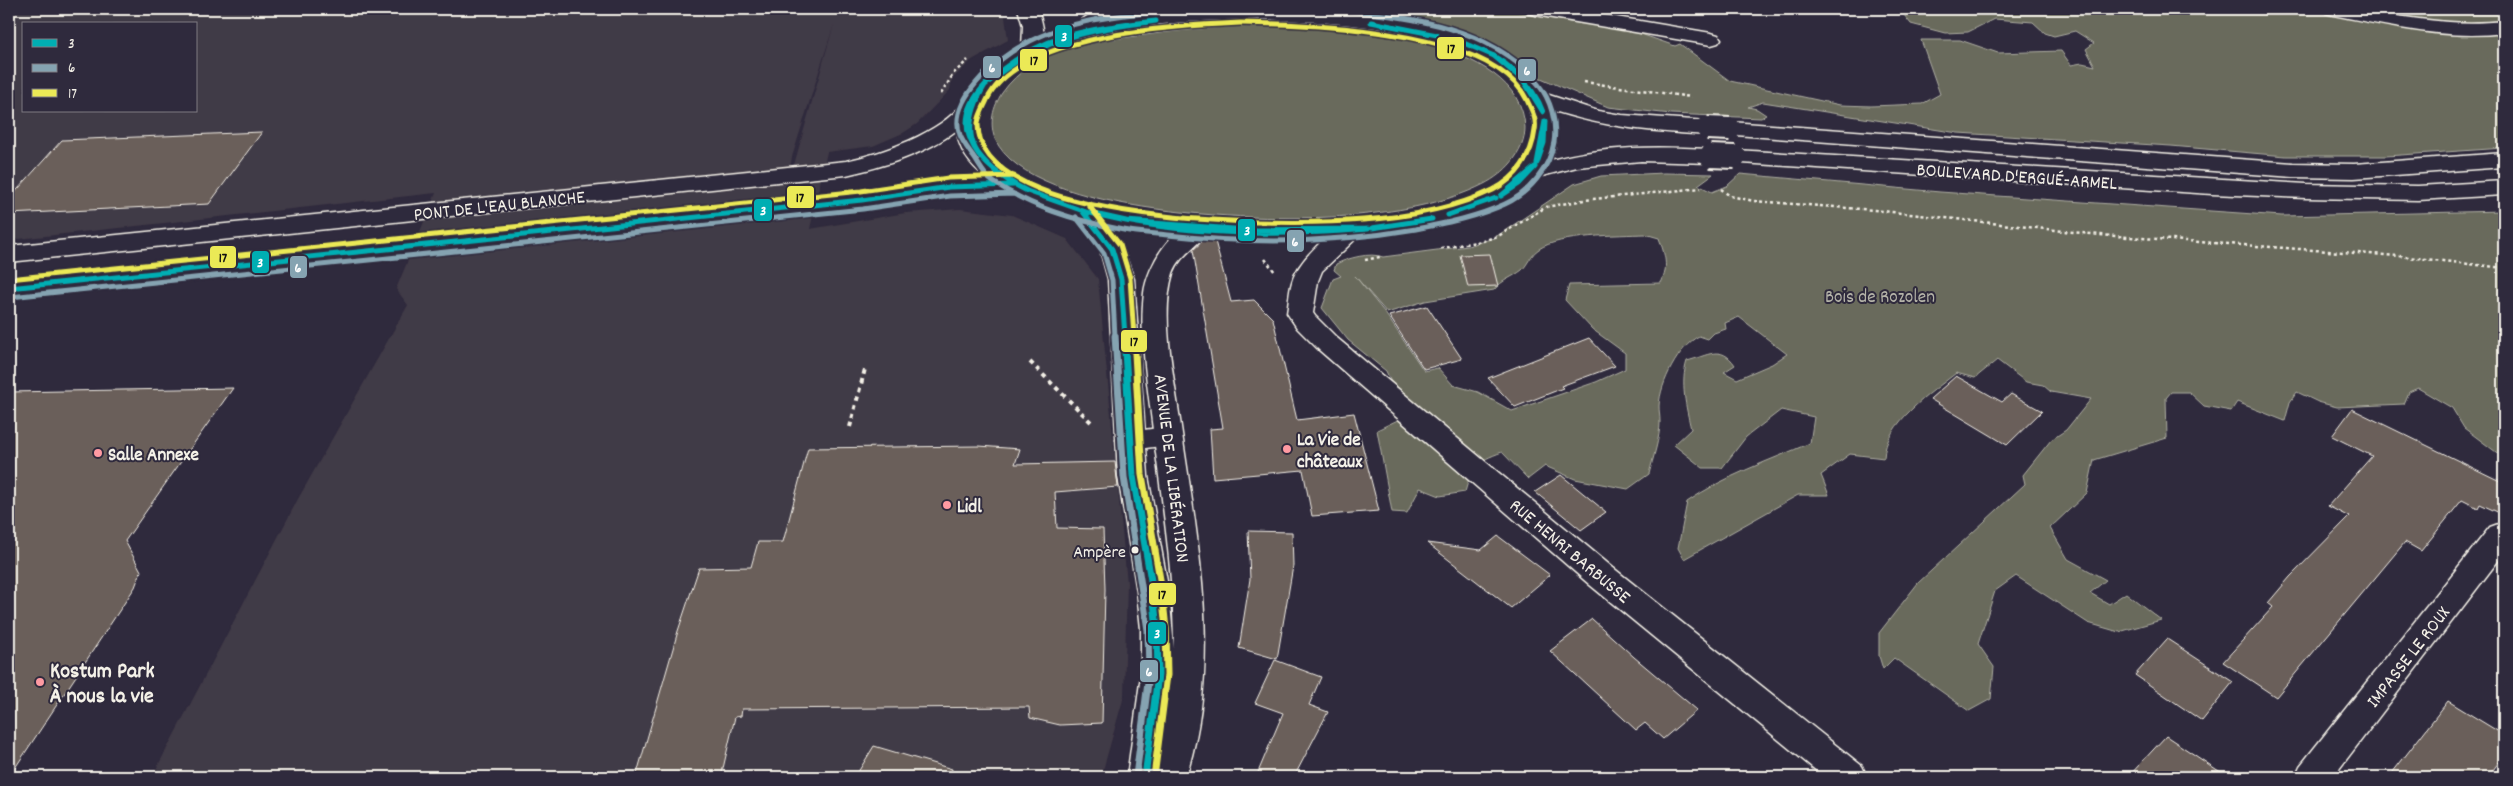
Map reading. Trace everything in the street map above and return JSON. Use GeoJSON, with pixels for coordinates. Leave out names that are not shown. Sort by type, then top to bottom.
{"type":"FeatureCollection","features":[{"type":"Feature","properties":{"kind":"main road"},"geometry":{"type":"LineString","coordinates":[[1028,9],[1033,26],[1032,48]]}},
{"type":"Feature","properties":{"kind":"main road"},"geometry":{"type":"LineString","coordinates":[[1535,9],[1711,39]]}},
{"type":"Feature","properties":{"kind":"main road"},"geometry":{"type":"LineString","coordinates":[[2334,9],[2446,28],[2491,29],[2504,27]]}},
{"type":"Feature","properties":{"kind":"main road"},"geometry":{"type":"LineString","coordinates":[[1217,11],[1340,17],[1377,22],[1476,46],[1508,64],[1521,76],[1539,99],[1547,130],[1543,150],[1532,172],[1503,195],[1480,206],[1422,221],[1353,230],[1235,232],[1197,230],[1119,220],[1058,204],[1014,185],[992,172],[971,146],[968,132],[972,106],[992,77],[1012,60],[1032,48],[1076,33],[1119,14],[1217,11]]}},
{"type":"Feature","properties":{"kind":"main road","name":"BOULEVARD D'ERGUÉ-ARMEL"},"geometry":{"type":"LineString","coordinates":[[1539,99],[1594,117],[1622,122],[2293,170],[2354,171],[2504,160]]}},
{"type":"Feature","properties":{"kind":"main road","name":"PONT DE L'EAU BLANCHE"},"geometry":{"type":"LineString","coordinates":[[9,254],[862,165],[908,151],[945,130],[972,106]]}},
{"type":"Feature","properties":{"kind":"main road","name":"BOULEVARD D'ERGUÉ-ARMEL"},"geometry":{"type":"LineString","coordinates":[[1532,172],[1563,162],[1644,152],[2231,188],[2418,193],[2504,188]]}},
{"type":"Feature","properties":{"kind":"main road","name":"PONT DE L'EAU BLANCHE"},"geometry":{"type":"LineString","coordinates":[[9,288],[862,200],[922,190],[1014,185]]}},
{"type":"Feature","properties":{"kind":"main road","name":"AVENUE DE LA LIBÉRATION"},"geometry":{"type":"LineString","coordinates":[[1083,212],[1112,249],[1118,263],[1121,279],[1130,440],[1137,503],[1153,592],[1157,629],[1158,675],[1145,777]]}},
{"type":"Feature","properties":{"kind":"main road","name":"AVENUE DE LA LIBÉRATION"},"geometry":{"type":"LineString","coordinates":[[1169,777],[1177,752],[1187,699],[1192,652],[1190,598],[1167,437],[1157,327],[1157,292],[1163,267],[1175,250],[1197,230]]}},
{"type":"Feature","properties":{"kind":"main road"},"geometry":{"type":"LineString","coordinates":[[1300,313],[1305,281],[1311,268],[1329,249],[1353,230]]}},
{"type":"Feature","properties":{"kind":"main road","name":"RUE HENRI BARBUSSE"},"geometry":{"type":"LineString","coordinates":[[1300,313],[1306,322],[1328,344],[1601,576],[1850,777]]}},
{"type":"Feature","properties":{"kind":"main road"},"geometry":{"type":"LineString","coordinates":[[1130,440],[1167,437]]}},
{"type":"Feature","properties":{"kind":"main road","name":"IMPASSE LE ROUX"},"geometry":{"type":"LineString","coordinates":[[2312,777],[2501,535]]}},
{"type":"Feature","properties":{"kind":"path"},"geometry":{"type":"LineString","coordinates":[[1579,82],[1695,98]]}},
{"type":"Feature","properties":{"kind":"path"},"geometry":{"type":"LineString","coordinates":[[1716,185],[1730,196],[1754,201],[1874,210],[2100,236],[2399,256],[2504,268]]}},
{"type":"Feature","properties":{"kind":"path"},"geometry":{"type":"LineString","coordinates":[[1612,197],[1709,186]]}},
{"type":"Feature","properties":{"kind":"path"},"geometry":{"type":"LineString","coordinates":[[1235,232],[1275,271],[1300,313]]}},
{"type":"Feature","properties":{"kind":"path"},"geometry":{"type":"LineString","coordinates":[[1030,362],[1094,425],[1095,432]]}},
{"type":"Feature","properties":{"kind":"path"},"geometry":{"type":"LineString","coordinates":[[850,427],[865,370]]}},
{"type":"Feature","properties":{"kind":"shaded area"},"geometry":{"type":"Polygon","coordinates":[[[9,9],[1004,9],[1008,40],[972,60],[952,79],[950,90],[917,124],[903,133],[873,146],[827,152],[810,229],[906,213],[960,209],[1012,215],[1067,239],[1098,279],[1127,583],[1124,696],[1101,777],[152,777],[298,499],[408,305],[396,289],[436,193],[9,240],[9,9]],[[834,24],[792,157],[784,200],[834,24]]]}},
{"type":"Feature","properties":{"kind":"green space"},"geometry":{"type":"Polygon","coordinates":[[[1382,9],[1504,9],[1570,22],[1613,26],[1675,46],[1680,44],[1730,81],[1840,105],[1871,106],[1922,104],[1940,94],[1921,40],[1960,40],[1998,53],[2061,51],[2071,65],[2082,63],[2095,66],[2086,49],[2094,43],[2075,31],[2054,36],[2045,33],[2033,22],[1994,19],[1968,32],[1945,33],[1911,24],[1904,15],[1905,9],[2504,9],[2504,148],[2386,156],[2286,156],[2171,146],[1958,133],[1763,102],[1748,107],[1757,109],[1766,115],[1761,118],[1671,114],[1608,107],[1534,75],[1485,42],[1462,32],[1382,9]]]}},
{"type":"Feature","properties":{"kind":"green space"},"geometry":{"type":"Polygon","coordinates":[[[1273,25],[1381,34],[1422,43],[1461,56],[1494,74],[1516,98],[1525,128],[1524,137],[1517,154],[1512,162],[1492,180],[1468,191],[1434,202],[1399,210],[1347,216],[1312,218],[1266,217],[1212,215],[1156,209],[1102,199],[1054,185],[1017,165],[995,139],[992,121],[996,104],[1002,93],[1015,78],[1031,65],[1048,56],[1086,44],[1126,37],[1209,28],[1273,25]]]}},
{"type":"Feature","properties":{"kind":"green space","name":"Bois de Rozolen"},"geometry":{"type":"Polygon","coordinates":[[[1664,173],[1713,174],[1698,185],[1712,192],[1727,186],[1740,174],[1940,192],[2282,216],[2504,211],[2504,458],[2464,428],[2452,408],[2418,388],[2409,392],[2404,404],[2337,407],[2318,402],[2297,392],[2290,402],[2285,421],[2237,402],[2231,411],[2204,406],[2189,392],[2171,392],[2166,398],[2167,438],[2094,460],[2087,493],[2050,528],[2068,559],[2106,580],[2090,593],[2109,604],[2126,593],[2161,620],[2119,632],[2088,623],[2016,576],[1995,591],[1978,644],[1994,667],[1991,699],[1969,711],[1894,658],[1883,669],[1879,656],[1879,633],[1918,583],[2025,484],[2023,475],[2051,440],[2066,430],[2091,399],[2051,392],[2043,385],[2026,382],[1997,360],[1975,378],[1956,373],[1922,399],[1892,433],[1886,445],[1884,458],[1850,454],[1821,475],[1829,495],[1798,495],[1684,559],[1678,548],[1687,502],[1716,484],[1810,443],[1814,417],[1781,410],[1746,437],[1722,468],[1703,468],[1674,445],[1691,429],[1684,386],[1687,361],[1719,353],[1730,359],[1735,365],[1724,372],[1737,379],[1772,364],[1787,354],[1739,317],[1725,323],[1726,329],[1714,333],[1708,339],[1699,336],[1684,348],[1678,356],[1667,376],[1660,397],[1659,435],[1649,474],[1628,489],[1575,479],[1545,466],[1528,479],[1502,452],[1477,465],[1470,475],[1465,492],[1440,496],[1420,488],[1407,513],[1392,512],[1377,430],[1406,416],[1386,371],[1348,340],[1322,308],[1333,279],[1341,276],[1334,270],[1336,264],[1359,256],[1372,255],[1383,257],[1468,246],[1494,238],[1574,184],[1601,176],[1664,173]],[[1645,234],[1605,235],[1574,238],[1548,244],[1534,254],[1522,270],[1501,283],[1494,290],[1425,301],[1387,313],[1355,276],[1385,313],[1424,371],[1438,368],[1453,385],[1478,392],[1512,411],[1596,382],[1625,369],[1625,353],[1592,329],[1565,300],[1569,285],[1661,283],[1665,272],[1665,261],[1659,238],[1645,234]]]}},
{"type":"Feature","properties":{"kind":"building"},"geometry":{"type":"Polygon","coordinates":[[[262,132],[209,204],[9,214],[9,199],[62,140],[262,132]]]}},
{"type":"Feature","properties":{"kind":"building"},"geometry":{"type":"Polygon","coordinates":[[[1204,240],[1215,241],[1231,302],[1254,300],[1273,319],[1297,420],[1354,413],[1379,511],[1312,516],[1303,470],[1213,478],[1210,429],[1223,428],[1193,250],[1204,240]]]}},
{"type":"Feature","properties":{"kind":"building"},"geometry":{"type":"Polygon","coordinates":[[[1490,254],[1498,286],[1468,287],[1460,255],[1490,254]]]}},
{"type":"Feature","properties":{"kind":"building"},"geometry":{"type":"Polygon","coordinates":[[[1427,306],[1462,359],[1424,369],[1389,316],[1427,306]]]}},
{"type":"Feature","properties":{"kind":"building"},"geometry":{"type":"Polygon","coordinates":[[[1589,338],[1615,366],[1561,386],[1563,388],[1515,407],[1488,378],[1589,338]]]}},
{"type":"Feature","properties":{"kind":"building"},"geometry":{"type":"Polygon","coordinates":[[[1956,376],[2002,402],[2011,394],[2042,411],[2007,445],[1930,399],[1956,376]]]}},
{"type":"Feature","properties":{"kind":"building"},"geometry":{"type":"Polygon","coordinates":[[[233,388],[125,541],[141,571],[135,587],[9,777],[9,392],[233,388]]]}},
{"type":"Feature","properties":{"kind":"building"},"geometry":{"type":"Polygon","coordinates":[[[2352,409],[2504,483],[2504,515],[2480,504],[2478,508],[2462,500],[2421,551],[2405,542],[2276,697],[2223,662],[2273,607],[2268,603],[2290,577],[2349,517],[2328,506],[2372,456],[2332,436],[2352,409]]]}},
{"type":"Feature","properties":{"kind":"building"},"geometry":{"type":"Polygon","coordinates":[[[979,446],[1020,449],[1015,464],[1115,462],[1118,487],[1055,492],[1057,528],[1103,529],[1105,589],[1102,723],[1060,725],[1030,718],[1029,707],[742,709],[741,716],[735,717],[721,777],[636,777],[678,631],[699,568],[751,567],[758,542],[783,542],[808,448],[979,446]]]}},
{"type":"Feature","properties":{"kind":"building"},"geometry":{"type":"Polygon","coordinates":[[[1561,475],[1606,512],[1581,530],[1535,492],[1561,475]]]}},
{"type":"Feature","properties":{"kind":"building"},"geometry":{"type":"Polygon","coordinates":[[[1248,531],[1292,532],[1293,566],[1277,659],[1239,648],[1250,579],[1248,531]]]}},
{"type":"Feature","properties":{"kind":"building"},"geometry":{"type":"Polygon","coordinates":[[[1498,536],[1550,575],[1511,608],[1427,543],[1481,550],[1498,536]]]}},
{"type":"Feature","properties":{"kind":"building"},"geometry":{"type":"Polygon","coordinates":[[[1592,619],[1697,710],[1663,739],[1645,723],[1636,730],[1550,651],[1592,619]]]}},
{"type":"Feature","properties":{"kind":"building"},"geometry":{"type":"Polygon","coordinates":[[[2167,639],[2233,682],[2202,721],[2135,675],[2167,639]]]}},
{"type":"Feature","properties":{"kind":"building"},"geometry":{"type":"Polygon","coordinates":[[[1275,660],[1321,677],[1309,705],[1328,712],[1294,777],[1256,777],[1283,713],[1255,703],[1275,660]]]}},
{"type":"Feature","properties":{"kind":"building"},"geometry":{"type":"Polygon","coordinates":[[[2448,701],[2504,735],[2504,755],[2488,777],[2389,777],[2448,701]]]}},
{"type":"Feature","properties":{"kind":"building"},"geometry":{"type":"Polygon","coordinates":[[[2166,736],[2228,777],[2128,777],[2166,736]]]}},
{"type":"Feature","properties":{"kind":"building"},"geometry":{"type":"Polygon","coordinates":[[[874,746],[952,769],[951,777],[855,777],[874,746]]]}},
{"type":"Feature","properties":{"kind":"transit line","name":"6"},"geometry":{"type":"LineString","coordinates":[[1186,9],[1130,14],[1075,24],[1023,44],[1000,60],[969,91],[962,105],[959,120],[960,136],[989,179],[1045,210],[1121,230],[1208,240],[1298,241],[1383,234],[1455,222],[1505,204],[1518,196],[1535,180],[1548,161],[1555,134],[1553,116],[1547,98],[1526,69],[1504,52],[1478,39],[1449,28],[1389,16],[1334,9]]}},
{"type":"Feature","properties":{"kind":"transit line","name":"3"},"geometry":{"type":"LineString","coordinates":[[985,85],[1002,68],[1021,54],[1063,36],[1109,27],[1156,21]]}},
{"type":"Feature","properties":{"kind":"transit line","name":"3"},"geometry":{"type":"LineString","coordinates":[[985,85],[1023,55],[1044,45],[1109,27],[1156,21]]}},
{"type":"Feature","properties":{"kind":"transit line","name":"3"},"geometry":{"type":"LineString","coordinates":[[1371,22],[1437,35]]}},
{"type":"Feature","properties":{"kind":"transit line","name":"3"},"geometry":{"type":"LineString","coordinates":[[1371,22],[1437,35]]}},
{"type":"Feature","properties":{"kind":"transit line","name":"17"},"geometry":{"type":"LineString","coordinates":[[1241,23],[1314,25],[1408,38],[1454,49],[1493,66],[1521,89],[1535,118],[1536,125],[1527,161],[1493,190],[1456,204],[1413,214],[1364,220],[1261,224],[1166,218],[1082,202],[1053,193],[1012,174],[991,157],[982,143],[979,135],[979,117],[992,89],[1018,67],[1052,51],[1092,40],[1134,32],[1175,27],[1241,23]]}},
{"type":"Feature","properties":{"kind":"transit line","name":"3"},"geometry":{"type":"LineString","coordinates":[[1459,41],[1494,56]]}},
{"type":"Feature","properties":{"kind":"transit line","name":"3"},"geometry":{"type":"LineString","coordinates":[[1459,41],[1494,56]]}},
{"type":"Feature","properties":{"kind":"transit line","name":"3"},"geometry":{"type":"LineString","coordinates":[[1494,56],[1524,80],[1540,103],[1543,112]]}},
{"type":"Feature","properties":{"kind":"transit line","name":"3"},"geometry":{"type":"LineString","coordinates":[[1494,56],[1523,80],[1543,112]]}},
{"type":"Feature","properties":{"kind":"transit line","name":"3"},"geometry":{"type":"LineString","coordinates":[[985,85],[975,103],[970,119],[970,134],[975,148],[984,161],[996,172],[1027,191]]}},
{"type":"Feature","properties":{"kind":"transit line","name":"3"},"geometry":{"type":"LineString","coordinates":[[985,85],[975,99],[969,115],[968,129],[971,142],[976,153],[993,171],[1027,191]]}},
{"type":"Feature","properties":{"kind":"transit line","name":"3"},"geometry":{"type":"LineString","coordinates":[[1537,163],[1545,121]]}},
{"type":"Feature","properties":{"kind":"transit line","name":"3"},"geometry":{"type":"LineString","coordinates":[[1537,163],[1544,143],[1545,121]]}},
{"type":"Feature","properties":{"kind":"transit line","name":"3"},"geometry":{"type":"LineString","coordinates":[[1501,196],[1535,167]]}},
{"type":"Feature","properties":{"kind":"transit line","name":"3"},"geometry":{"type":"LineString","coordinates":[[1501,196],[1519,184],[1535,167]]}},
{"type":"Feature","properties":{"kind":"transit line","name":"17"},"geometry":{"type":"LineString","coordinates":[[9,279],[861,191],[948,178],[1014,176]]}},
{"type":"Feature","properties":{"kind":"transit line","name":"3"},"geometry":{"type":"LineString","coordinates":[[9,288],[862,200],[949,187],[1014,185]]}},
{"type":"Feature","properties":{"kind":"transit line","name":"3"},"geometry":{"type":"LineString","coordinates":[[1027,191],[1089,213]]}},
{"type":"Feature","properties":{"kind":"transit line","name":"3"},"geometry":{"type":"LineString","coordinates":[[1027,191],[1089,213]]}},
{"type":"Feature","properties":{"kind":"transit line","name":"6"},"geometry":{"type":"LineString","coordinates":[[10,297],[863,209],[950,196],[1014,194]]}},
{"type":"Feature","properties":{"kind":"transit line","name":"3"},"geometry":{"type":"LineString","coordinates":[[1448,215],[1496,198]]}},
{"type":"Feature","properties":{"kind":"transit line","name":"3"},"geometry":{"type":"LineString","coordinates":[[1448,215],[1496,198]]}},
{"type":"Feature","properties":{"kind":"transit line","name":"17"},"geometry":{"type":"LineString","coordinates":[[1090,207],[1120,245],[1130,278],[1142,475],[1162,591],[1166,629],[1167,675],[1154,777]]}},
{"type":"Feature","properties":{"kind":"transit line","name":"3"},"geometry":{"type":"LineString","coordinates":[[1083,212],[1112,249],[1121,279],[1133,476],[1153,592],[1157,629],[1158,675],[1145,777]]}},
{"type":"Feature","properties":{"kind":"transit line","name":"3"},"geometry":{"type":"LineString","coordinates":[[1090,213],[1126,221]]}},
{"type":"Feature","properties":{"kind":"transit line","name":"3"},"geometry":{"type":"LineString","coordinates":[[1090,213],[1126,221]]}},
{"type":"Feature","properties":{"kind":"transit line","name":"6"},"geometry":{"type":"LineString","coordinates":[[1076,217],[1104,253],[1112,280],[1124,477],[1148,630],[1149,675],[1136,776]]}},
{"type":"Feature","properties":{"kind":"transit line","name":"3"},"geometry":{"type":"LineString","coordinates":[[1372,228],[1432,219]]}},
{"type":"Feature","properties":{"kind":"transit line","name":"3"},"geometry":{"type":"LineString","coordinates":[[1372,228],[1432,219]]}},
{"type":"Feature","properties":{"kind":"transit line","name":"3"},"geometry":{"type":"LineString","coordinates":[[1126,221],[1156,225],[1247,230],[1368,229]]}},
{"type":"Feature","properties":{"kind":"transit line","name":"3"},"geometry":{"type":"LineString","coordinates":[[1126,221],[1156,227],[1216,233],[1308,234],[1368,229]]}},
{"type":"Feature","properties":{"kind":"place","name":"La Vie de châteaux"},"geometry":{"type":"Point","coordinates":[1287,449]}},
{"type":"Feature","properties":{"kind":"place","name":"Salle Annexe"},"geometry":{"type":"Point","coordinates":[98,453]}},
{"type":"Feature","properties":{"kind":"place","name":"Lidl"},"geometry":{"type":"Point","coordinates":[947,505]}},
{"type":"Feature","properties":{"kind":"place","name":"Ampère"},"geometry":{"type":"Point","coordinates":[1135,550]}},
{"type":"Feature","properties":{"kind":"place","name":"Kostum Park À nous la vie"},"geometry":{"type":"Point","coordinates":[40,682]}}]}
